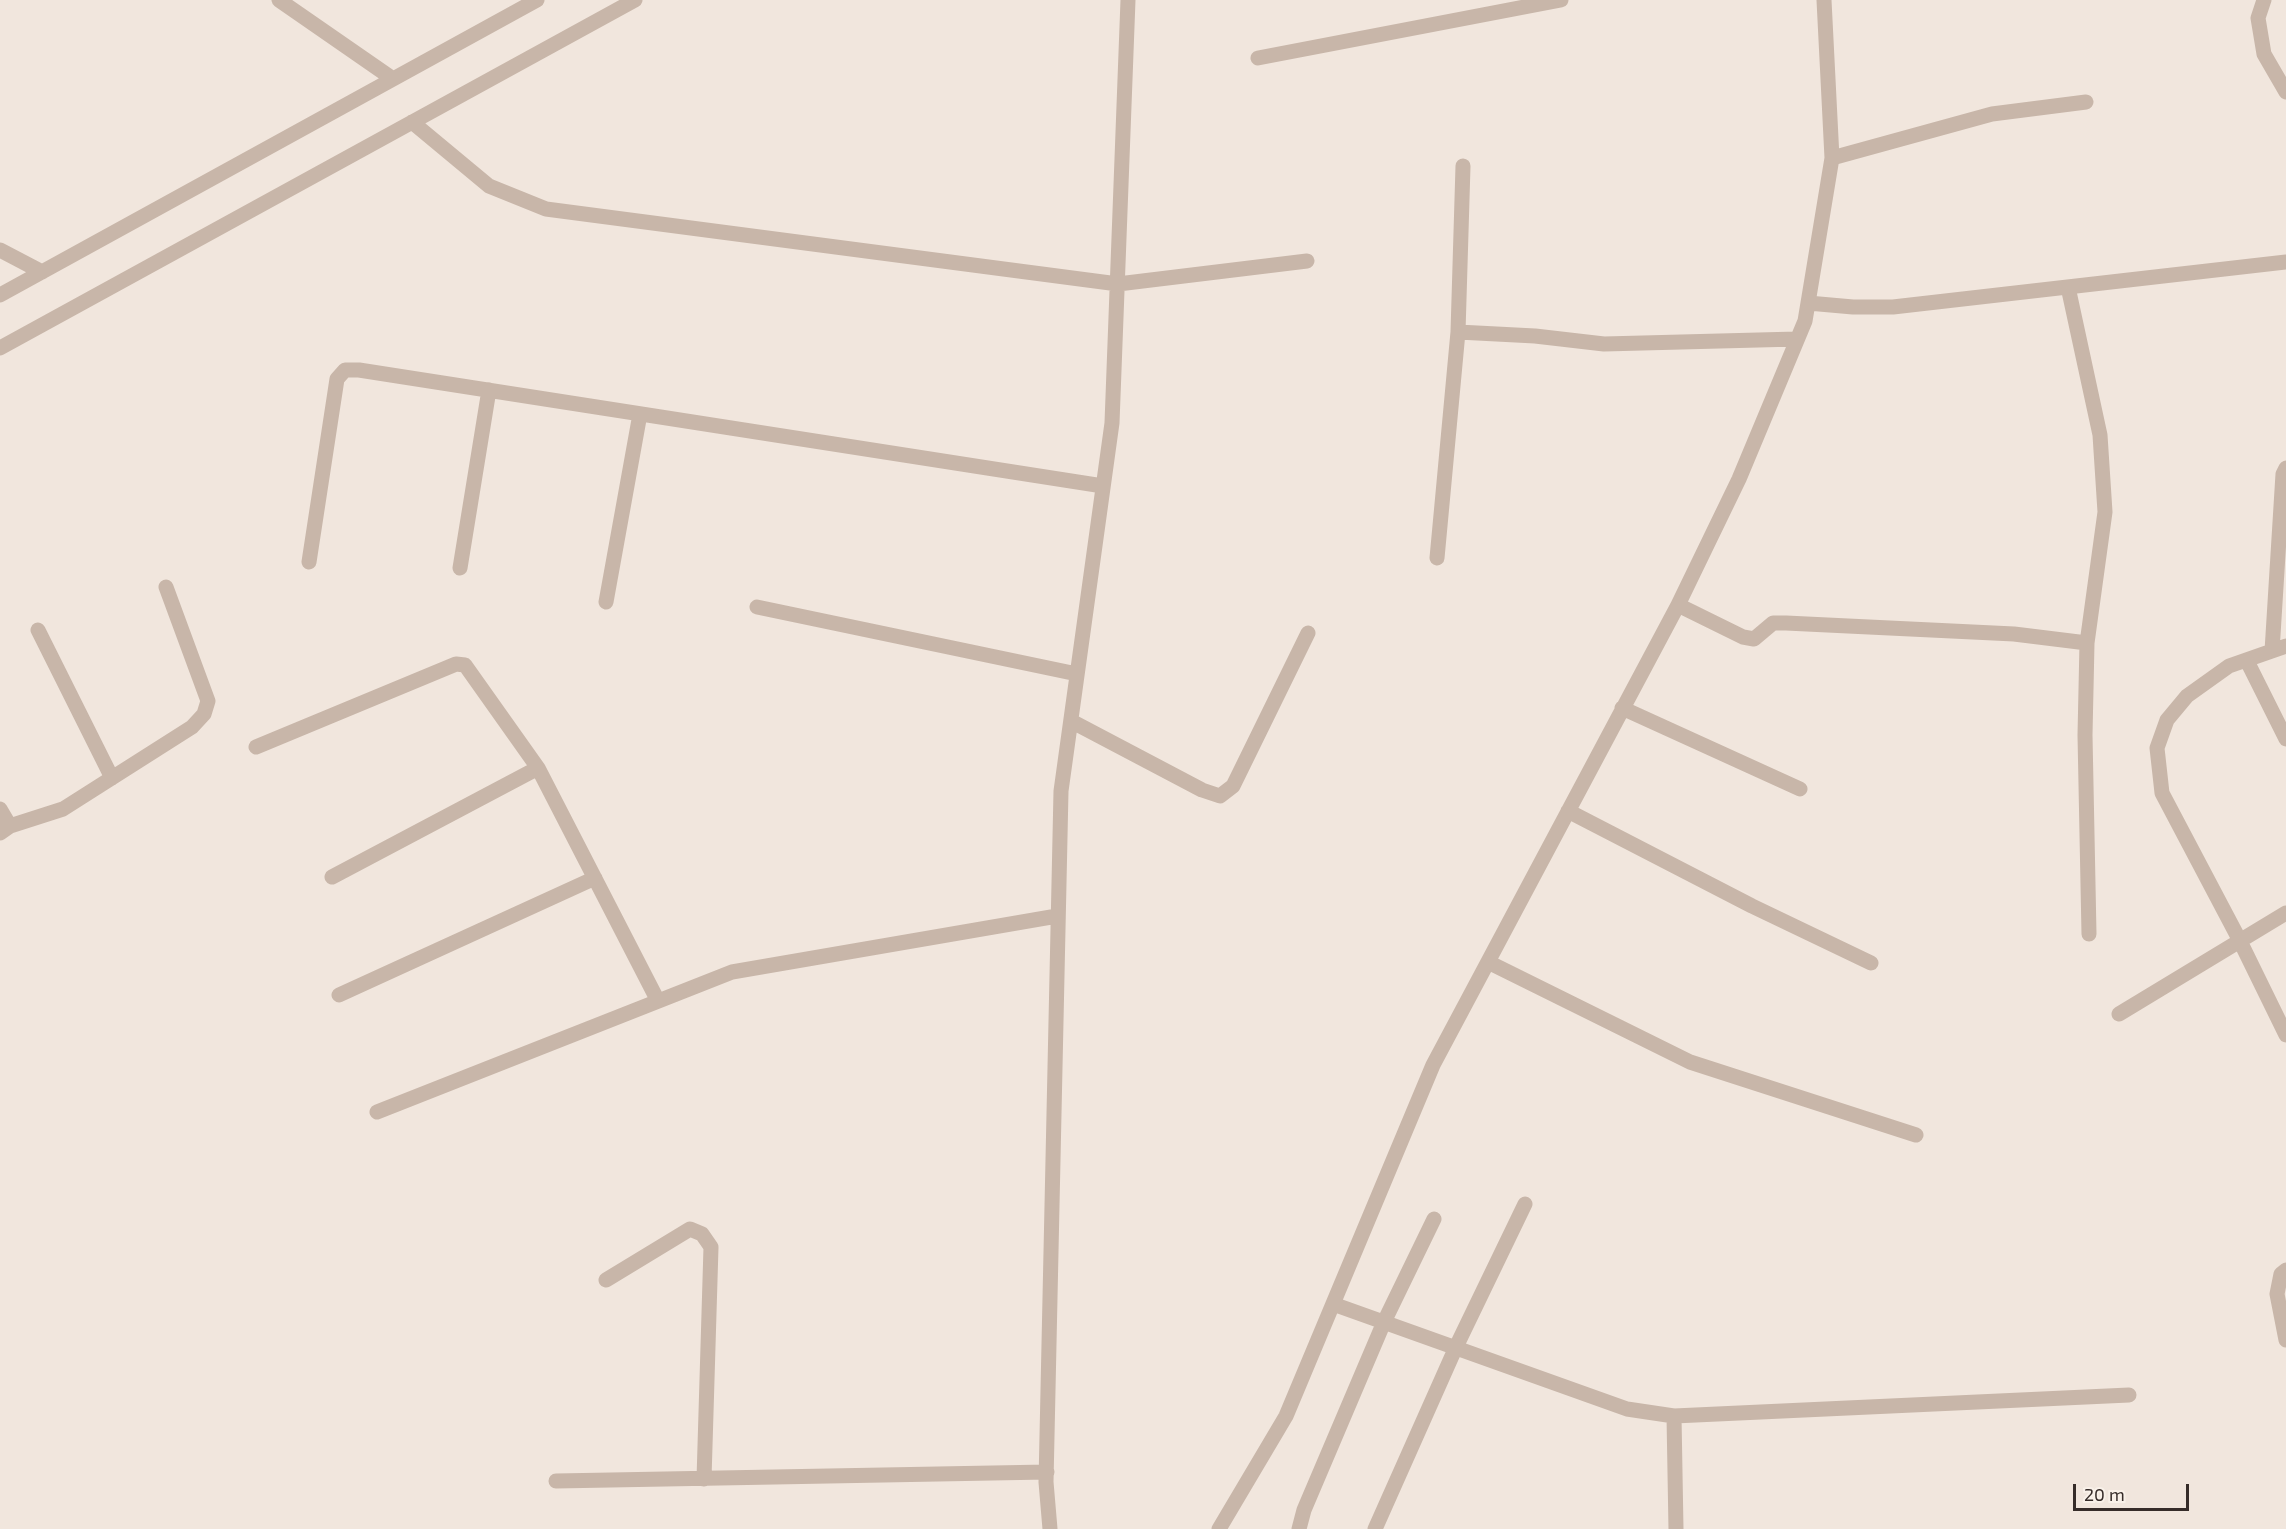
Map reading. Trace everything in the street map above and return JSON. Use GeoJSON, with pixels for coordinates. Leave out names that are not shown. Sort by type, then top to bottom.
{"type":"FeatureCollection","features":[{"type":"Feature","properties":{"kind":"street"},"geometry":{"type":"LineString","coordinates":[[279,0],[393,79]]}},
{"type":"Feature","properties":{"kind":"street"},"geometry":{"type":"LineString","coordinates":[[0,295],[537,0]]}},
{"type":"Feature","properties":{"kind":"street"},"geometry":{"type":"LineString","coordinates":[[0,348],[635,0]]}},
{"type":"Feature","properties":{"kind":"street"},"geometry":{"type":"LineString","coordinates":[[1050,1529],[1047,1472],[1060,791],[1112,423],[1128,0]]}},
{"type":"Feature","properties":{"kind":"street"},"geometry":{"type":"LineString","coordinates":[[1258,58],[1515,4],[1561,0]]}},
{"type":"Feature","properties":{"kind":"street"},"geometry":{"type":"LineString","coordinates":[[1225,1527],[1286,1416],[1433,1065],[1678,605],[1739,479],[1805,321],[1832,158],[1824,0]]}},
{"type":"Feature","properties":{"kind":"street"},"geometry":{"type":"LineString","coordinates":[[2264,0],[2258,18],[2264,54],[2286,92]]}},
{"type":"Feature","properties":{"kind":"street"},"geometry":{"type":"LineString","coordinates":[[1832,158],[1992,114],[2086,102]]}},
{"type":"Feature","properties":{"kind":"street"},"geometry":{"type":"LineString","coordinates":[[412,122],[489,186],[546,209],[1118,284],[1307,261]]}},
{"type":"Feature","properties":{"kind":"street"},"geometry":{"type":"LineString","coordinates":[[1437,558],[1458,332],[1463,166]]}},
{"type":"Feature","properties":{"kind":"street"},"geometry":{"type":"LineString","coordinates":[[0,250],[42,272]]}},
{"type":"Feature","properties":{"kind":"street"},"geometry":{"type":"LineString","coordinates":[[1808,303],[1853,307],[1893,307],[2286,262]]}},
{"type":"Feature","properties":{"kind":"street"},"geometry":{"type":"LineString","coordinates":[[2068,287],[2100,435],[2105,512],[2086,643],[2085,735],[2089,934]]}},
{"type":"Feature","properties":{"kind":"street"},"geometry":{"type":"LineString","coordinates":[[1458,332],[1535,336],[1604,344],[1797,339]]}},
{"type":"Feature","properties":{"kind":"street"},"geometry":{"type":"LineString","coordinates":[[309,562],[337,379],[345,370],[359,370],[1103,486]]}},
{"type":"Feature","properties":{"kind":"street"},"geometry":{"type":"LineString","coordinates":[[460,568],[489,390]]}},
{"type":"Feature","properties":{"kind":"street"},"geometry":{"type":"LineString","coordinates":[[606,602],[639,414]]}},
{"type":"Feature","properties":{"kind":"street"},"geometry":{"type":"LineString","coordinates":[[2286,468],[2283,474],[2279,649],[2229,666],[2187,696],[2168,720],[2157,748],[2162,792],[2240,939],[2286,1035]]}},
{"type":"Feature","properties":{"kind":"street"},"geometry":{"type":"LineString","coordinates":[[0,809],[5,829],[63,808],[192,727],[204,714],[208,701],[166,586]]}},
{"type":"Feature","properties":{"kind":"street"},"geometry":{"type":"LineString","coordinates":[[1678,605],[1743,637],[1754,639],[1773,623],[1786,623],[2014,634],[2086,643]]}},
{"type":"Feature","properties":{"kind":"street"},"geometry":{"type":"LineString","coordinates":[[757,606],[1077,674]]}},
{"type":"Feature","properties":{"kind":"street"},"geometry":{"type":"LineString","coordinates":[[38,630],[112,778]]}},
{"type":"Feature","properties":{"kind":"street"},"geometry":{"type":"LineString","coordinates":[[1071,721],[1202,790],[1220,796],[1233,786],[1308,633]]}},
{"type":"Feature","properties":{"kind":"street"},"geometry":{"type":"LineString","coordinates":[[2247,661],[2286,739]]}},
{"type":"Feature","properties":{"kind":"street"},"geometry":{"type":"LineString","coordinates":[[256,747],[456,664],[465,665],[472,671],[538,768],[658,1001]]}},
{"type":"Feature","properties":{"kind":"street"},"geometry":{"type":"LineString","coordinates":[[1622,708],[1800,789]]}},
{"type":"Feature","properties":{"kind":"street"},"geometry":{"type":"LineString","coordinates":[[332,877],[538,768]]}},
{"type":"Feature","properties":{"kind":"street"},"geometry":{"type":"LineString","coordinates":[[1568,811],[1732,896],[1871,963]]}},
{"type":"Feature","properties":{"kind":"street"},"geometry":{"type":"LineString","coordinates":[[339,995],[595,878]]}},
{"type":"Feature","properties":{"kind":"street"},"geometry":{"type":"LineString","coordinates":[[2119,1014],[2286,913]]}},
{"type":"Feature","properties":{"kind":"street"},"geometry":{"type":"LineString","coordinates":[[377,1112],[732,972],[1058,916]]}},
{"type":"Feature","properties":{"kind":"street"},"geometry":{"type":"LineString","coordinates":[[1488,962],[1690,1062],[1916,1135]]}},
{"type":"Feature","properties":{"kind":"street"},"geometry":{"type":"LineString","coordinates":[[1375,1529],[1456,1347],[1525,1204]]}},
{"type":"Feature","properties":{"kind":"street"},"geometry":{"type":"LineString","coordinates":[[1299,1529],[1304,1510],[1384,1322],[1434,1219]]}},
{"type":"Feature","properties":{"kind":"street"},"geometry":{"type":"LineString","coordinates":[[606,1280],[690,1229],[702,1234],[711,1247],[704,1479]]}},
{"type":"Feature","properties":{"kind":"street"},"geometry":{"type":"LineString","coordinates":[[2286,1270],[2281,1274],[2277,1294],[2286,1340]]}},
{"type":"Feature","properties":{"kind":"street"},"geometry":{"type":"LineString","coordinates":[[1333,1305],[1628,1409],[1674,1416],[2128,1395]]}},
{"type":"Feature","properties":{"kind":"street"},"geometry":{"type":"LineString","coordinates":[[1674,1416],[1676,1529]]}},
{"type":"Feature","properties":{"kind":"street"},"geometry":{"type":"LineString","coordinates":[[556,1482],[1047,1472]]}}]}
